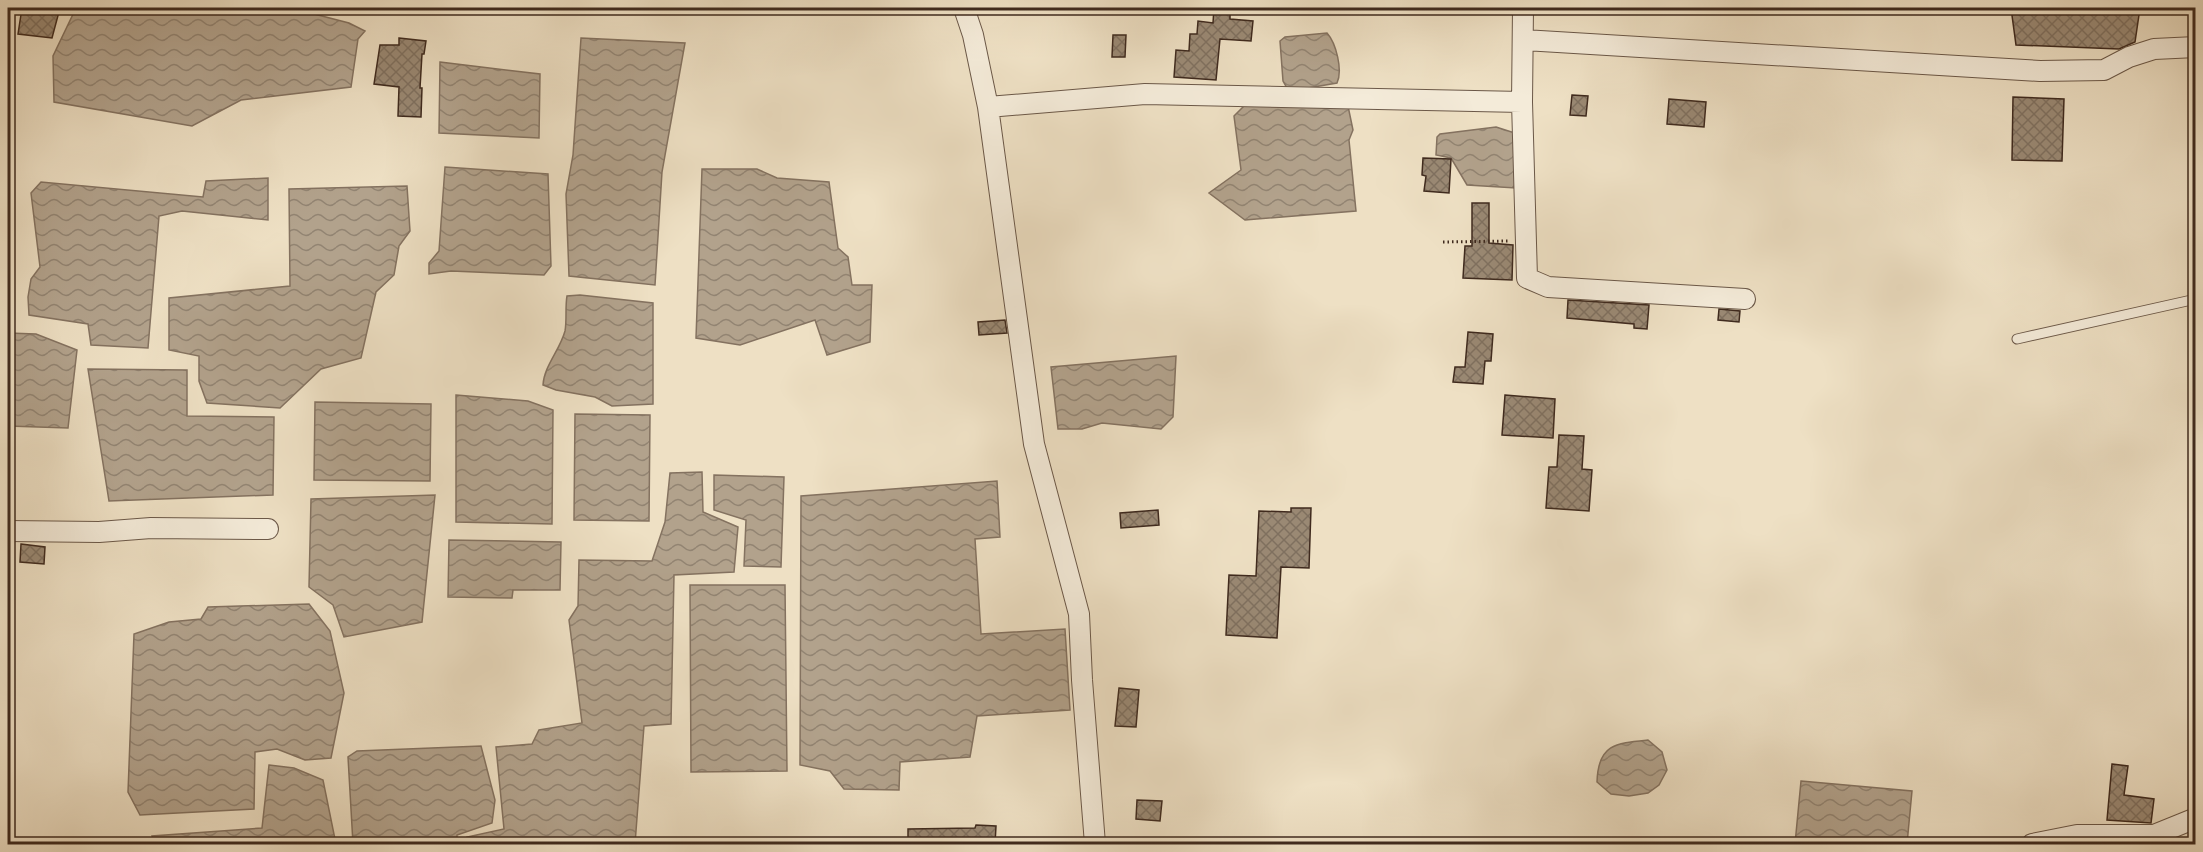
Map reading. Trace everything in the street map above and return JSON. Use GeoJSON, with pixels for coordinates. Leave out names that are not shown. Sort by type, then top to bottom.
{"type":"FeatureCollection","features":[{"type":"Feature","properties":{"kind":"street"},"geometry":{"type":"LineString","coordinates":[[964,8],[973,35],[988,107],[1034,444],[1079,614],[1095,844]]}},
{"type":"Feature","properties":{"kind":"street"},"geometry":{"type":"LineString","coordinates":[[1523,8],[1522,102],[1527,278],[1548,287],[1745,298]]}},
{"type":"Feature","properties":{"kind":"street"},"geometry":{"type":"LineString","coordinates":[[1523,40],[2040,71],[2104,70],[2129,57],[2154,49],[2196,47]]}},
{"type":"Feature","properties":{"kind":"street"},"geometry":{"type":"LineString","coordinates":[[988,107],[1145,94],[1522,102]]}},
{"type":"Feature","properties":{"kind":"street"},"geometry":{"type":"LineString","coordinates":[[8,531],[99,532],[152,528],[268,529]]}},
{"type":"Feature","properties":{"kind":"street"},"geometry":{"type":"LineString","coordinates":[[2032,844],[2077,835],[2154,835],[2196,818]]}},
{"type":"Feature","properties":{"kind":"lane"},"geometry":{"type":"LineString","coordinates":[[2017,339],[2196,299]]}},
{"type":"Feature","properties":{"kind":"path"},"geometry":{"type":"LineString","coordinates":[[1443,242],[1526,240]]}},
{"type":"Feature","properties":{"kind":"water"},"geometry":{"type":"Polygon","coordinates":[[[76,8],[291,8],[349,23],[365,31],[358,39],[351,87],[241,100],[192,126],[54,102],[53,56],[76,8]]]}},
{"type":"Feature","properties":{"kind":"water"},"geometry":{"type":"Polygon","coordinates":[[[1327,33],[1338,57],[1339,78],[1337,83],[1302,89],[1287,88],[1283,81],[1280,41],[1285,37],[1327,33]]]}},
{"type":"Feature","properties":{"kind":"water"},"geometry":{"type":"Polygon","coordinates":[[[581,38],[685,43],[662,172],[655,285],[569,276],[566,194],[573,155],[581,38]]]}},
{"type":"Feature","properties":{"kind":"water"},"geometry":{"type":"Polygon","coordinates":[[[440,62],[540,74],[539,138],[439,133],[440,62]]]}},
{"type":"Feature","properties":{"kind":"water"},"geometry":{"type":"Polygon","coordinates":[[[1247,103],[1348,106],[1353,130],[1349,140],[1356,211],[1245,220],[1209,193],[1241,170],[1234,116],[1247,103]]]}},
{"type":"Feature","properties":{"kind":"water"},"geometry":{"type":"Polygon","coordinates":[[[1496,127],[1518,134],[1516,188],[1467,185],[1451,158],[1436,155],[1437,137],[1440,134],[1496,127]]]}},
{"type":"Feature","properties":{"kind":"water"},"geometry":{"type":"Polygon","coordinates":[[[445,167],[548,174],[551,266],[544,275],[451,271],[429,274],[429,263],[439,251],[445,167]]]}},
{"type":"Feature","properties":{"kind":"water"},"geometry":{"type":"Polygon","coordinates":[[[702,169],[757,169],[777,178],[829,182],[838,248],[848,257],[852,285],[872,285],[870,342],[827,355],[815,320],[740,345],[696,338],[702,169]]]}},
{"type":"Feature","properties":{"kind":"water"},"geometry":{"type":"Polygon","coordinates":[[[268,178],[268,220],[182,211],[159,216],[148,348],[91,345],[88,324],[29,315],[28,297],[31,279],[40,267],[31,193],[41,182],[203,197],[206,181],[268,178]]]}},
{"type":"Feature","properties":{"kind":"water"},"geometry":{"type":"Polygon","coordinates":[[[407,186],[410,231],[399,246],[394,275],[376,292],[361,358],[321,369],[280,408],[207,403],[199,381],[199,356],[169,350],[169,298],[290,286],[289,189],[407,186]]]}},
{"type":"Feature","properties":{"kind":"water"},"geometry":{"type":"Polygon","coordinates":[[[580,295],[653,303],[653,404],[612,406],[595,397],[556,390],[543,385],[546,371],[565,331],[567,296],[580,295]]]}},
{"type":"Feature","properties":{"kind":"water"},"geometry":{"type":"Polygon","coordinates":[[[8,333],[36,334],[77,350],[68,428],[8,426],[8,333]]]}},
{"type":"Feature","properties":{"kind":"water"},"geometry":{"type":"Polygon","coordinates":[[[1176,356],[1173,417],[1161,429],[1102,423],[1082,429],[1058,429],[1051,367],[1176,356]]]}},
{"type":"Feature","properties":{"kind":"water"},"geometry":{"type":"Polygon","coordinates":[[[88,369],[187,370],[187,416],[274,417],[273,495],[109,501],[88,369]]]}},
{"type":"Feature","properties":{"kind":"water"},"geometry":{"type":"Polygon","coordinates":[[[456,395],[528,401],[553,410],[552,524],[456,522],[456,395]]]}},
{"type":"Feature","properties":{"kind":"water"},"geometry":{"type":"Polygon","coordinates":[[[315,402],[431,404],[430,481],[314,480],[315,402]]]}},
{"type":"Feature","properties":{"kind":"water"},"geometry":{"type":"Polygon","coordinates":[[[575,414],[650,415],[649,521],[574,520],[575,414]]]}},
{"type":"Feature","properties":{"kind":"water"},"geometry":{"type":"Polygon","coordinates":[[[702,472],[703,512],[738,527],[734,572],[674,575],[671,724],[644,726],[635,844],[468,844],[467,837],[504,829],[496,747],[532,744],[539,730],[582,723],[569,620],[578,606],[579,560],[652,561],[665,522],[670,473],[702,472]]]}},
{"type":"Feature","properties":{"kind":"water"},"geometry":{"type":"Polygon","coordinates":[[[714,475],[784,477],[781,567],[744,566],[746,520],[714,510],[714,475]]]}},
{"type":"Feature","properties":{"kind":"water"},"geometry":{"type":"Polygon","coordinates":[[[997,481],[1000,537],[975,539],[981,634],[1065,629],[1070,710],[977,716],[970,757],[900,762],[899,790],[844,789],[830,771],[800,765],[801,496],[997,481]]]}},
{"type":"Feature","properties":{"kind":"water"},"geometry":{"type":"Polygon","coordinates":[[[435,495],[422,622],[344,637],[333,605],[309,587],[311,499],[435,495]]]}},
{"type":"Feature","properties":{"kind":"water"},"geometry":{"type":"Polygon","coordinates":[[[449,540],[561,542],[560,590],[513,590],[512,598],[448,597],[449,540]]]}},
{"type":"Feature","properties":{"kind":"water"},"geometry":{"type":"Polygon","coordinates":[[[690,585],[785,585],[787,771],[691,772],[690,585]]]}},
{"type":"Feature","properties":{"kind":"water"},"geometry":{"type":"Polygon","coordinates":[[[309,604],[330,631],[344,693],[331,758],[305,760],[277,749],[255,752],[254,809],[140,815],[128,792],[134,634],[169,622],[201,619],[208,607],[309,604]]]}},
{"type":"Feature","properties":{"kind":"water"},"geometry":{"type":"Polygon","coordinates":[[[1648,740],[1662,752],[1667,770],[1659,785],[1648,793],[1629,796],[1611,794],[1597,782],[1601,760],[1611,748],[1627,742],[1648,740]]]}},
{"type":"Feature","properties":{"kind":"water"},"geometry":{"type":"Polygon","coordinates":[[[481,746],[495,800],[492,823],[457,835],[457,844],[353,844],[348,757],[357,751],[481,746]]]}},
{"type":"Feature","properties":{"kind":"water"},"geometry":{"type":"Polygon","coordinates":[[[269,765],[294,768],[323,780],[336,844],[154,844],[152,836],[262,828],[269,765]]]}},
{"type":"Feature","properties":{"kind":"water"},"geometry":{"type":"Polygon","coordinates":[[[1801,781],[1912,791],[1907,844],[1795,844],[1801,781]]]}},
{"type":"Feature","properties":{"kind":"water"},"geometry":{"type":"Polygon","coordinates":[[[765,838],[814,840],[814,844],[765,844],[765,838]]]}},
{"type":"Feature","properties":{"kind":"building"},"geometry":{"type":"Polygon","coordinates":[[[22,8],[60,8],[52,38],[18,34],[22,8]]]}},
{"type":"Feature","properties":{"kind":"building"},"geometry":{"type":"Polygon","coordinates":[[[1214,8],[1230,8],[1230,19],[1253,21],[1251,41],[1220,39],[1216,80],[1174,77],[1176,50],[1189,51],[1190,34],[1197,34],[1198,21],[1213,23],[1214,8]]]}},
{"type":"Feature","properties":{"kind":"building"},"geometry":{"type":"Polygon","coordinates":[[[2011,8],[2140,8],[2135,42],[2119,49],[2016,45],[2011,8]]]}},
{"type":"Feature","properties":{"kind":"building"},"geometry":{"type":"Polygon","coordinates":[[[1113,35],[1126,35],[1125,57],[1112,57],[1113,35]]]}},
{"type":"Feature","properties":{"kind":"building"},"geometry":{"type":"Polygon","coordinates":[[[399,38],[426,41],[424,54],[422,54],[421,117],[398,116],[399,87],[374,84],[380,45],[399,45],[399,38]]]}},
{"type":"Feature","properties":{"kind":"building"},"geometry":{"type":"Polygon","coordinates":[[[1572,95],[1588,96],[1586,116],[1570,115],[1572,95]]]}},
{"type":"Feature","properties":{"kind":"building"},"geometry":{"type":"Polygon","coordinates":[[[2013,97],[2064,99],[2062,161],[2012,160],[2013,97]]]}},
{"type":"Feature","properties":{"kind":"building"},"geometry":{"type":"Polygon","coordinates":[[[1669,99],[1706,102],[1704,127],[1667,124],[1669,99]]]}},
{"type":"Feature","properties":{"kind":"building"},"geometry":{"type":"Polygon","coordinates":[[[1423,158],[1451,159],[1449,193],[1424,191],[1426,176],[1422,175],[1423,158]]]}},
{"type":"Feature","properties":{"kind":"building"},"geometry":{"type":"Polygon","coordinates":[[[1472,203],[1489,203],[1489,243],[1513,245],[1512,280],[1463,278],[1465,246],[1472,246],[1472,203]]]}},
{"type":"Feature","properties":{"kind":"building"},"geometry":{"type":"Polygon","coordinates":[[[1568,300],[1649,305],[1647,329],[1634,328],[1634,324],[1567,318],[1568,300]]]}},
{"type":"Feature","properties":{"kind":"building"},"geometry":{"type":"Polygon","coordinates":[[[1719,309],[1740,311],[1739,322],[1718,320],[1719,309]]]}},
{"type":"Feature","properties":{"kind":"building"},"geometry":{"type":"Polygon","coordinates":[[[1005,320],[1007,333],[979,335],[978,322],[1005,320]]]}},
{"type":"Feature","properties":{"kind":"building"},"geometry":{"type":"Polygon","coordinates":[[[1468,332],[1493,334],[1491,361],[1485,361],[1483,384],[1453,382],[1455,367],[1465,367],[1468,332]]]}},
{"type":"Feature","properties":{"kind":"building"},"geometry":{"type":"Polygon","coordinates":[[[1505,395],[1555,399],[1553,438],[1502,435],[1505,395]]]}},
{"type":"Feature","properties":{"kind":"building"},"geometry":{"type":"Polygon","coordinates":[[[1559,435],[1584,436],[1582,469],[1592,470],[1589,511],[1546,508],[1549,467],[1557,467],[1559,435]]]}},
{"type":"Feature","properties":{"kind":"building"},"geometry":{"type":"Polygon","coordinates":[[[1291,508],[1311,508],[1309,568],[1281,567],[1277,638],[1226,635],[1229,575],[1256,576],[1259,511],[1291,512],[1291,508]]]}},
{"type":"Feature","properties":{"kind":"building"},"geometry":{"type":"Polygon","coordinates":[[[1158,510],[1159,525],[1121,528],[1120,513],[1158,510]]]}},
{"type":"Feature","properties":{"kind":"building"},"geometry":{"type":"Polygon","coordinates":[[[21,544],[45,547],[44,564],[20,562],[21,544]]]}},
{"type":"Feature","properties":{"kind":"building"},"geometry":{"type":"Polygon","coordinates":[[[1119,688],[1139,690],[1136,727],[1115,726],[1119,688]]]}},
{"type":"Feature","properties":{"kind":"building"},"geometry":{"type":"Polygon","coordinates":[[[2112,764],[2128,766],[2124,795],[2154,799],[2151,823],[2107,820],[2112,764]]]}},
{"type":"Feature","properties":{"kind":"building"},"geometry":{"type":"Polygon","coordinates":[[[1137,800],[1162,801],[1160,821],[1136,819],[1137,800]]]}},
{"type":"Feature","properties":{"kind":"building"},"geometry":{"type":"Polygon","coordinates":[[[976,825],[996,826],[995,844],[908,844],[908,829],[975,828],[976,825]]]}}]}
